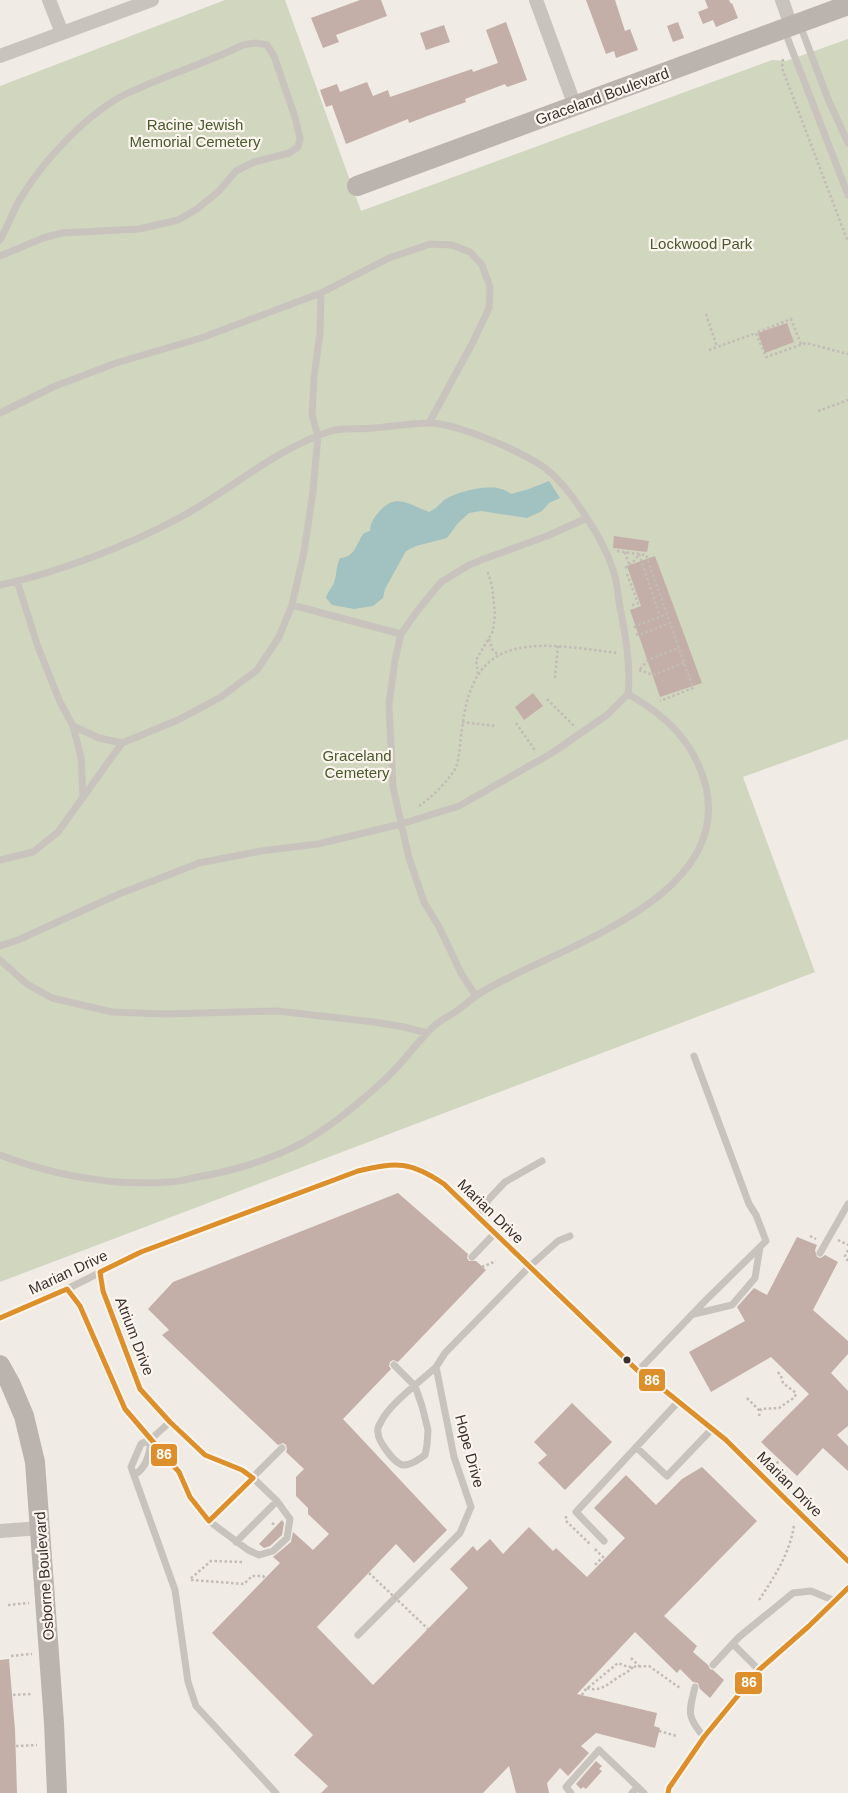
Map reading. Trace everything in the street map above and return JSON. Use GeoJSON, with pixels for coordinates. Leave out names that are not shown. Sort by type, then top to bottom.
{"type":"FeatureCollection","features":[{"type":"Feature","properties":{"kind":"street"},"geometry":{"type":"LineString","coordinates":[[49,0],[62,34]]}},
{"type":"Feature","properties":{"kind":"street"},"geometry":{"type":"LineString","coordinates":[[0,56],[152,0]]}},
{"type":"Feature","properties":{"kind":"street"},"geometry":{"type":"LineString","coordinates":[[536,0],[575,106]]}},
{"type":"Feature","properties":{"kind":"street"},"geometry":{"type":"LineString","coordinates":[[782,0],[792,26]]}},
{"type":"Feature","properties":{"kind":"street","name":"Graceland Boulevard"},"geometry":{"type":"LineString","coordinates":[[357,186],[848,5]]}},
{"type":"Feature","properties":{"kind":"street","name":"Osborne Boulevard"},"geometry":{"type":"LineString","coordinates":[[0,1365],[24,1416],[35,1462],[41,1528],[57,1793]]}},
{"type":"Feature","properties":{"kind":"street"},"geometry":{"type":"LineString","coordinates":[[0,1531],[41,1528]]}},
{"type":"Feature","properties":{"kind":"lane"},"geometry":{"type":"LineString","coordinates":[[792,26],[848,143]]}},
{"type":"Feature","properties":{"kind":"lane"},"geometry":{"type":"LineString","coordinates":[[792,26],[848,195]]}},
{"type":"Feature","properties":{"kind":"lane"},"geometry":{"type":"LineString","coordinates":[[0,240],[22,196],[39,171],[95,115],[122,96],[243,45],[256,43],[267,46],[274,56],[295,117],[300,138],[298,147],[288,153],[254,162],[236,171],[219,191],[197,209],[178,220],[139,229],[62,233],[42,238],[0,256]]}},
{"type":"Feature","properties":{"kind":"lane"},"geometry":{"type":"LineString","coordinates":[[0,413],[53,387],[116,363],[201,338],[321,293],[389,258],[430,244],[452,245],[470,252],[482,265],[490,287],[489,308],[473,342],[429,423]]}},
{"type":"Feature","properties":{"kind":"lane"},"geometry":{"type":"LineString","coordinates":[[0,860],[33,852],[58,832],[122,743],[178,720],[221,697],[257,670],[279,637],[292,605],[306,544],[314,491],[318,436],[312,415],[314,378],[320,333],[321,293]]}},
{"type":"Feature","properties":{"kind":"lane"},"geometry":{"type":"LineString","coordinates":[[0,585],[58,569],[134,540],[182,516],[282,453],[318,436],[334,430],[370,429],[429,423],[456,429],[509,448],[545,468],[563,484],[587,518],[599,539],[614,573],[624,625],[630,676],[628,694],[607,715],[541,759],[459,806],[401,824],[318,844],[261,851],[199,863],[119,894],[18,940],[0,946]]}},
{"type":"Feature","properties":{"kind":"lane"},"geometry":{"type":"LineString","coordinates":[[476,996],[462,975],[439,927],[424,902],[409,858],[393,787],[389,704],[395,660],[401,634],[441,582],[469,565],[547,536],[587,518]]}},
{"type":"Feature","properties":{"kind":"lane"},"geometry":{"type":"LineString","coordinates":[[17,581],[38,647],[60,702],[72,726],[81,757],[83,798]]}},
{"type":"Feature","properties":{"kind":"lane"},"geometry":{"type":"LineString","coordinates":[[292,605],[401,634]]}},
{"type":"Feature","properties":{"kind":"lane"},"geometry":{"type":"LineString","coordinates":[[0,1156],[32,1167],[116,1182],[169,1182],[252,1165],[302,1142],[338,1119],[384,1081],[435,1024],[457,1011],[476,996],[528,968],[568,950],[649,905],[670,888],[686,870],[700,847],[707,825],[709,800],[702,770],[689,745],[669,723],[652,709],[628,694]]}},
{"type":"Feature","properties":{"kind":"lane"},"geometry":{"type":"LineString","coordinates":[[72,726],[99,738],[122,743]]}},
{"type":"Feature","properties":{"kind":"lane"},"geometry":{"type":"LineString","coordinates":[[0,960],[27,984],[52,998],[112,1012],[164,1014],[277,1011],[374,1022],[427,1033]]}},
{"type":"Feature","properties":{"kind":"lane"},"geometry":{"type":"LineString","coordinates":[[638,1371],[766,1241],[756,1215],[749,1204],[694,1056]]}},
{"type":"Feature","properties":{"kind":"lane"},"geometry":{"type":"LineString","coordinates":[[478,1217],[489,1199],[504,1182],[542,1161]]}},
{"type":"Feature","properties":{"kind":"lane","name":"Marian Drive"},"geometry":{"type":"LineString","coordinates":[[0,1318],[67,1289],[141,1252],[358,1171],[382,1165],[404,1166],[424,1171],[444,1184],[638,1371],[726,1440],[848,1561]]}},
{"type":"Feature","properties":{"kind":"lane"},"geometry":{"type":"LineString","coordinates":[[820,1253],[848,1204]]}},
{"type":"Feature","properties":{"kind":"lane"},"geometry":{"type":"LineString","coordinates":[[472,1257],[496,1233]]}},
{"type":"Feature","properties":{"kind":"lane"},"geometry":{"type":"LineString","coordinates":[[394,1366],[415,1386],[428,1430],[428,1446],[425,1455],[413,1463],[404,1465],[399,1464],[380,1442],[377,1432],[381,1420],[397,1402],[415,1386],[436,1367],[445,1353],[530,1266],[558,1241],[570,1236]]}},
{"type":"Feature","properties":{"kind":"lane"},"geometry":{"type":"LineString","coordinates":[[693,1314],[732,1305],[755,1278],[760,1248]]}},
{"type":"Feature","properties":{"kind":"lane","name":"Atrium Drive"},"geometry":{"type":"LineString","coordinates":[[67,1289],[80,1306],[114,1389],[125,1409],[179,1472],[190,1497],[209,1521],[248,1550],[259,1555],[273,1551],[288,1538],[290,1519],[277,1500],[253,1478],[242,1470],[205,1455],[170,1422],[140,1389],[104,1291],[100,1272]]}},
{"type":"Feature","properties":{"kind":"lane","name":"Hope Drive"},"geometry":{"type":"LineString","coordinates":[[358,1635],[460,1533],[471,1507],[454,1458],[436,1367]]}},
{"type":"Feature","properties":{"kind":"lane"},"geometry":{"type":"LineString","coordinates":[[604,1541],[576,1512],[678,1402]]}},
{"type":"Feature","properties":{"kind":"lane"},"geometry":{"type":"LineString","coordinates":[[170,1422],[151,1439],[141,1444],[130,1467],[175,1590],[188,1682],[196,1706],[276,1793]]}},
{"type":"Feature","properties":{"kind":"lane"},"geometry":{"type":"LineString","coordinates":[[636,1447],[667,1476],[712,1429]]}},
{"type":"Feature","properties":{"kind":"lane"},"geometry":{"type":"LineString","coordinates":[[134,1475],[141,1471],[151,1451],[151,1439]]}},
{"type":"Feature","properties":{"kind":"lane"},"geometry":{"type":"LineString","coordinates":[[209,1521],[282,1448]]}},
{"type":"Feature","properties":{"kind":"lane"},"geometry":{"type":"LineString","coordinates":[[236,1542],[277,1500]]}},
{"type":"Feature","properties":{"kind":"lane"},"geometry":{"type":"LineString","coordinates":[[668,1793],[669,1788],[704,1738],[759,1670],[809,1626],[848,1588]]}},
{"type":"Feature","properties":{"kind":"lane"},"geometry":{"type":"LineString","coordinates":[[714,1665],[733,1644],[793,1593],[811,1591],[835,1601]]}},
{"type":"Feature","properties":{"kind":"lane"},"geometry":{"type":"LineString","coordinates":[[733,1644],[759,1670]]}},
{"type":"Feature","properties":{"kind":"lane"},"geometry":{"type":"LineString","coordinates":[[695,1686],[689,1712],[696,1728],[704,1738]]}},
{"type":"Feature","properties":{"kind":"lane"},"geometry":{"type":"LineString","coordinates":[[572,1793],[566,1787],[599,1750],[635,1790],[644,1793]]}},
{"type":"Feature","properties":{"kind":"path"},"geometry":{"type":"LineString","coordinates":[[783,59],[782,68],[848,242]]}},
{"type":"Feature","properties":{"kind":"path"},"geometry":{"type":"LineString","coordinates":[[706,314],[717,347]]}},
{"type":"Feature","properties":{"kind":"path"},"geometry":{"type":"LineString","coordinates":[[709,350],[791,319],[801,344]]}},
{"type":"Feature","properties":{"kind":"path"},"geometry":{"type":"LineString","coordinates":[[756,333],[766,357],[806,342],[848,354]]}},
{"type":"Feature","properties":{"kind":"path"},"geometry":{"type":"LineString","coordinates":[[818,411],[848,400]]}},
{"type":"Feature","properties":{"kind":"path"},"geometry":{"type":"LineString","coordinates":[[616,551],[646,555],[693,688],[663,699],[652,709]]}},
{"type":"Feature","properties":{"kind":"path"},"geometry":{"type":"LineString","coordinates":[[625,552],[629,564]]}},
{"type":"Feature","properties":{"kind":"path"},"geometry":{"type":"LineString","coordinates":[[630,614],[628,607],[638,603],[625,568],[639,554]]}},
{"type":"Feature","properties":{"kind":"path"},"geometry":{"type":"LineString","coordinates":[[639,554],[660,616]]}},
{"type":"Feature","properties":{"kind":"path"},"geometry":{"type":"LineString","coordinates":[[478,674],[476,660],[493,631],[495,614],[492,586],[484,559]]}},
{"type":"Feature","properties":{"kind":"path"},"geometry":{"type":"LineString","coordinates":[[667,614],[635,627],[630,633],[639,634],[670,623]]}},
{"type":"Feature","properties":{"kind":"path"},"geometry":{"type":"LineString","coordinates":[[632,620],[635,627]]}},
{"type":"Feature","properties":{"kind":"path"},"geometry":{"type":"LineString","coordinates":[[489,639],[492,650],[499,656]]}},
{"type":"Feature","properties":{"kind":"path"},"geometry":{"type":"LineString","coordinates":[[420,818],[416,808],[429,799],[456,767],[468,693],[478,674],[492,659],[514,649],[536,646],[558,646],[627,654]]}},
{"type":"Feature","properties":{"kind":"path"},"geometry":{"type":"LineString","coordinates":[[555,678],[558,646]]}},
{"type":"Feature","properties":{"kind":"path"},"geometry":{"type":"LineString","coordinates":[[630,676],[640,670],[649,659],[679,648]]}},
{"type":"Feature","properties":{"kind":"path"},"geometry":{"type":"LineString","coordinates":[[640,670],[653,675],[684,663]]}},
{"type":"Feature","properties":{"kind":"path"},"geometry":{"type":"LineString","coordinates":[[547,699],[580,733]]}},
{"type":"Feature","properties":{"kind":"path"},"geometry":{"type":"LineString","coordinates":[[462,722],[495,726]]}},
{"type":"Feature","properties":{"kind":"path"},"geometry":{"type":"LineString","coordinates":[[516,723],[541,759]]}},
{"type":"Feature","properties":{"kind":"path"},"geometry":{"type":"LineString","coordinates":[[848,1250],[845,1256],[848,1261]]}},
{"type":"Feature","properties":{"kind":"path"},"geometry":{"type":"LineString","coordinates":[[482,1267],[496,1261]]}},
{"type":"Feature","properties":{"kind":"path"},"geometry":{"type":"LineString","coordinates":[[760,1411],[766,1408],[779,1408],[795,1397],[796,1393],[783,1382],[782,1376],[777,1371]]}},
{"type":"Feature","properties":{"kind":"path"},"geometry":{"type":"LineString","coordinates":[[747,1398],[760,1411]]}},
{"type":"Feature","properties":{"kind":"path"},"geometry":{"type":"LineString","coordinates":[[759,1416],[760,1411]]}},
{"type":"Feature","properties":{"kind":"path"},"geometry":{"type":"LineString","coordinates":[[773,1467],[780,1460]]}},
{"type":"Feature","properties":{"kind":"path"},"geometry":{"type":"LineString","coordinates":[[272,1523],[276,1526]]}},
{"type":"Feature","properties":{"kind":"path"},"geometry":{"type":"LineString","coordinates":[[759,1600],[785,1557],[792,1540],[794,1525]]}},
{"type":"Feature","properties":{"kind":"path"},"geometry":{"type":"LineString","coordinates":[[242,1562],[211,1561],[190,1579],[244,1584],[252,1576],[263,1576],[265,1578]]}},
{"type":"Feature","properties":{"kind":"path"},"geometry":{"type":"LineString","coordinates":[[369,1573],[428,1629]]}},
{"type":"Feature","properties":{"kind":"path"},"geometry":{"type":"LineString","coordinates":[[631,1658],[640,1666]]}},
{"type":"Feature","properties":{"kind":"path"},"geometry":{"type":"LineString","coordinates":[[582,1695],[587,1688],[618,1663],[628,1667],[649,1666],[680,1688]]}},
{"type":"Feature","properties":{"kind":"path"},"geometry":{"type":"LineString","coordinates":[[587,1688],[595,1690],[606,1687],[633,1667]]}},
{"type":"Feature","properties":{"kind":"path"},"geometry":{"type":"LineString","coordinates":[[13,1695],[32,1694]]}},
{"type":"Feature","properties":{"kind":"path"},"geometry":{"type":"LineString","coordinates":[[659,1731],[677,1736]]}},
{"type":"Feature","properties":{"kind":"path"},"geometry":{"type":"LineString","coordinates":[[16,1746],[55,1744]]}},
{"type":"Feature","properties":{"kind":"green space","name":"Graceland Cemetery"},"geometry":{"type":"Polygon","coordinates":[[[225,0],[285,0],[361,211],[772,60],[786,61],[848,39],[848,739],[743,777],[815,972],[0,1282],[0,86],[225,0]]]}},
{"type":"Feature","properties":{"kind":"water"},"geometry":{"type":"Polygon","coordinates":[[[549,481],[560,498],[549,503],[542,511],[527,518],[481,511],[469,513],[458,523],[447,538],[416,546],[406,551],[385,589],[383,598],[373,606],[354,609],[332,605],[326,598],[334,583],[340,558],[353,552],[364,533],[370,531],[376,515],[390,503],[396,501],[408,503],[429,512],[449,497],[464,492],[488,487],[504,490],[511,494],[549,481]]]}},
{"type":"Feature","properties":{"kind":"building"},"geometry":{"type":"Polygon","coordinates":[[[360,0],[381,0],[387,16],[336,35],[339,42],[323,48],[311,18],[360,0]]]}},
{"type":"Feature","properties":{"kind":"building"},"geometry":{"type":"Polygon","coordinates":[[[586,0],[615,0],[625,31],[630,29],[638,50],[616,58],[614,51],[606,54],[586,0]]]}},
{"type":"Feature","properties":{"kind":"building"},"geometry":{"type":"Polygon","coordinates":[[[705,0],[729,0],[738,18],[716,27],[713,20],[703,24],[698,12],[708,8],[705,0]]]}},
{"type":"Feature","properties":{"kind":"building"},"geometry":{"type":"Polygon","coordinates":[[[506,22],[527,80],[507,87],[505,84],[465,99],[466,102],[409,123],[408,119],[346,144],[332,105],[326,107],[320,90],[337,84],[340,92],[367,82],[373,96],[388,90],[390,97],[472,69],[473,72],[498,63],[486,30],[506,22]]]}},
{"type":"Feature","properties":{"kind":"building"},"geometry":{"type":"Polygon","coordinates":[[[678,22],[684,38],[673,42],[667,26],[678,22]]]}},
{"type":"Feature","properties":{"kind":"building"},"geometry":{"type":"Polygon","coordinates":[[[444,25],[450,42],[426,50],[420,33],[444,25]]]}},
{"type":"Feature","properties":{"kind":"building"},"geometry":{"type":"Polygon","coordinates":[[[787,323],[794,342],[765,353],[758,333],[787,323]]]}},
{"type":"Feature","properties":{"kind":"building"},"geometry":{"type":"Polygon","coordinates":[[[614,536],[649,541],[647,552],[613,548],[614,536]]]}},
{"type":"Feature","properties":{"kind":"building"},"geometry":{"type":"Polygon","coordinates":[[[655,556],[702,683],[660,697],[630,610],[641,606],[627,566],[655,556]]]}},
{"type":"Feature","properties":{"kind":"building"},"geometry":{"type":"Polygon","coordinates":[[[533,693],[543,706],[524,720],[515,707],[533,693]]]}},
{"type":"Feature","properties":{"kind":"building"},"geometry":{"type":"Polygon","coordinates":[[[398,1193],[468,1254],[467,1258],[469,1261],[476,1261],[486,1270],[398,1362],[393,1360],[390,1362],[389,1366],[391,1369],[343,1419],[447,1530],[414,1563],[396,1544],[317,1627],[373,1685],[468,1588],[450,1569],[473,1546],[477,1551],[490,1539],[503,1554],[529,1527],[553,1551],[556,1548],[587,1577],[625,1538],[594,1508],[626,1475],[656,1505],[682,1479],[702,1467],[757,1521],[664,1616],[697,1646],[693,1652],[724,1680],[710,1698],[700,1689],[698,1683],[693,1682],[680,1669],[677,1673],[635,1632],[577,1694],[657,1713],[654,1726],[660,1728],[655,1748],[596,1733],[581,1746],[589,1753],[568,1776],[560,1768],[547,1783],[549,1793],[516,1793],[509,1766],[483,1793],[321,1793],[328,1786],[294,1755],[313,1735],[212,1633],[280,1563],[273,1557],[291,1542],[293,1532],[313,1550],[329,1534],[308,1514],[308,1508],[296,1496],[296,1477],[304,1469],[286,1452],[286,1445],[283,1443],[278,1445],[162,1335],[169,1330],[148,1309],[173,1282],[398,1193]]]}},
{"type":"Feature","properties":{"kind":"building"},"geometry":{"type":"Polygon","coordinates":[[[797,1237],[817,1245],[815,1250],[817,1257],[821,1258],[825,1255],[838,1262],[813,1310],[848,1341],[848,1354],[831,1373],[848,1391],[848,1426],[837,1435],[848,1446],[848,1471],[823,1448],[797,1476],[761,1442],[809,1394],[771,1357],[711,1392],[689,1352],[745,1321],[737,1307],[754,1288],[767,1295],[797,1237]]]}},
{"type":"Feature","properties":{"kind":"building"},"geometry":{"type":"Polygon","coordinates":[[[572,1403],[612,1442],[565,1490],[538,1463],[547,1455],[534,1442],[572,1403]]]}},
{"type":"Feature","properties":{"kind":"building"},"geometry":{"type":"Polygon","coordinates":[[[282,1520],[284,1523],[282,1535],[270,1546],[264,1548],[259,1544],[282,1520]]]}},
{"type":"Feature","properties":{"kind":"building"},"geometry":{"type":"Polygon","coordinates":[[[9,1659],[15,1730],[17,1793],[0,1793],[0,1660],[9,1659]]]}},
{"type":"Feature","properties":{"kind":"building"},"geometry":{"type":"Polygon","coordinates":[[[596,1761],[602,1766],[599,1769],[602,1771],[586,1789],[583,1787],[581,1789],[576,1784],[596,1761]]]}},
{"type":"Feature","properties":{"kind":"transit line","name":"86"},"geometry":{"type":"LineString","coordinates":[[0,1318],[67,1289],[80,1306],[125,1409],[179,1472],[190,1497],[209,1521],[253,1478],[242,1470],[205,1455],[170,1422],[140,1389],[103,1291],[100,1272],[141,1252],[358,1171],[393,1165],[412,1167],[444,1184],[638,1371],[726,1440],[848,1561]]}},
{"type":"Feature","properties":{"kind":"transit line","name":"86"},"geometry":{"type":"LineString","coordinates":[[668,1793],[669,1788],[704,1737],[759,1670],[809,1626],[848,1588]]}},
{"type":"Feature","properties":{"kind":"park label","name":"Racine Jewish Memorial Cemetery"},"geometry":{"type":"Point","coordinates":[195,132]}},
{"type":"Feature","properties":{"kind":"park label","name":"Lockwood Park"},"geometry":{"type":"Point","coordinates":[701,243]}}]}
